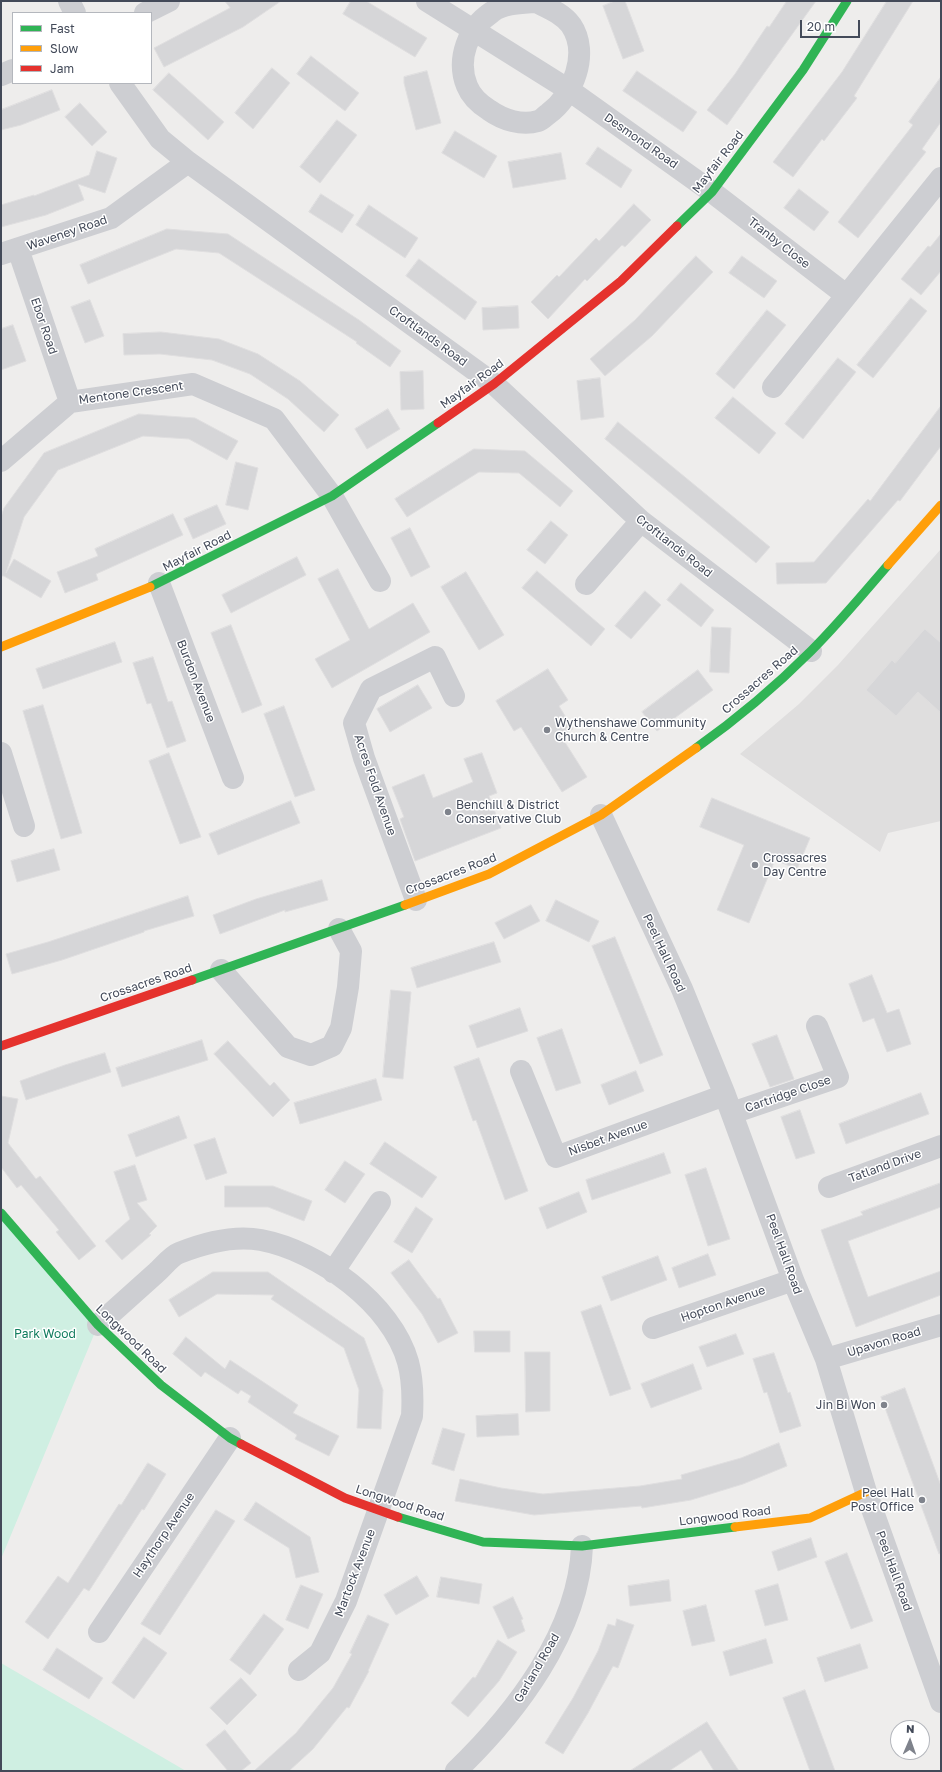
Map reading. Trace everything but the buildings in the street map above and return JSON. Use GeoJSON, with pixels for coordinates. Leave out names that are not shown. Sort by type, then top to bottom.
{"type":"FeatureCollection","features":[{"type":"Feature","properties":{"kind":"street"},"geometry":{"type":"LineString","coordinates":[[69,1],[74,12]]}},
{"type":"Feature","properties":{"kind":"street"},"geometry":{"type":"LineString","coordinates":[[147,12],[169,1]]}},
{"type":"Feature","properties":{"kind":"street"},"geometry":{"type":"LineString","coordinates":[[427,1],[473,30]]}},
{"type":"Feature","properties":{"kind":"street","name":"Mayfair Road"},"geometry":{"type":"LineString","coordinates":[[1,647],[159,584],[332,496],[494,384],[621,281],[712,192],[803,70],[847,1]]}},
{"type":"Feature","properties":{"kind":"street"},"geometry":{"type":"LineString","coordinates":[[536,2],[555,11],[571,25],[579,47],[578,66],[569,90],[556,108],[539,121],[519,123],[499,117],[480,104],[467,87],[462,68],[464,48],[473,30],[492,11],[514,3],[536,2]]}},
{"type":"Feature","properties":{"kind":"street","name":"Desmond Road"},"geometry":{"type":"LineString","coordinates":[[473,30],[569,90],[712,192]]}},
{"type":"Feature","properties":{"kind":"street"},"geometry":{"type":"LineString","coordinates":[[1,75],[12,70]]}},
{"type":"Feature","properties":{"kind":"street","name":"Croftlands Road"},"geometry":{"type":"LineString","coordinates":[[121,84],[160,139],[188,162],[494,384],[641,521],[811,651]]}},
{"type":"Feature","properties":{"kind":"street","name":"Waveney Road"},"geometry":{"type":"LineString","coordinates":[[9,252],[111,218],[188,162]]}},
{"type":"Feature","properties":{"kind":"street"},"geometry":{"type":"LineString","coordinates":[[773,387],[941,178]]}},
{"type":"Feature","properties":{"kind":"street","name":"Tranby Close"},"geometry":{"type":"LineString","coordinates":[[712,192],[846,295]]}},
{"type":"Feature","properties":{"kind":"street","name":"Ebor Road"},"geometry":{"type":"LineString","coordinates":[[9,252],[70,402]]}},
{"type":"Feature","properties":{"kind":"street","name":"Mentone Crescent"},"geometry":{"type":"LineString","coordinates":[[1,460],[70,402],[193,384],[274,419],[332,496],[380,581]]}},
{"type":"Feature","properties":{"kind":"street","name":"Crossacres Road"},"geometry":{"type":"LineString","coordinates":[[1,1046],[339,929],[495,872],[601,815],[740,716],[811,651],[941,505]]}},
{"type":"Feature","properties":{"kind":"street"},"geometry":{"type":"LineString","coordinates":[[586,584],[641,521]]}},
{"type":"Feature","properties":{"kind":"street","name":"Burdon Avenue"},"geometry":{"type":"LineString","coordinates":[[159,584],[233,778]]}},
{"type":"Feature","properties":{"kind":"street","name":"Acres Fold Avenue"},"geometry":{"type":"LineString","coordinates":[[416,900],[364,758],[354,723],[371,689],[435,657],[454,696]]}},
{"type":"Feature","properties":{"kind":"street"},"geometry":{"type":"LineString","coordinates":[[1,752],[24,826]]}},
{"type":"Feature","properties":{"kind":"street","name":"Peel Hall Road"},"geometry":{"type":"LineString","coordinates":[[601,815],[682,989],[728,1104],[793,1280],[826,1359],[866,1492],[941,1702]]}},
{"type":"Feature","properties":{"kind":"street"},"geometry":{"type":"LineString","coordinates":[[221,970],[288,1048],[311,1055],[332,1046],[341,1028],[348,987],[351,951],[339,929]]}},
{"type":"Feature","properties":{"kind":"street","name":"Cartridge Close"},"geometry":{"type":"LineString","coordinates":[[728,1104],[838,1077],[817,1026]]}},
{"type":"Feature","properties":{"kind":"street","name":"Nisbet Avenue"},"geometry":{"type":"LineString","coordinates":[[521,1070],[556,1157],[728,1104]]}},
{"type":"Feature","properties":{"kind":"street","name":"Tatland Drive"},"geometry":{"type":"LineString","coordinates":[[829,1187],[941,1146]]}},
{"type":"Feature","properties":{"kind":"street"},"geometry":{"type":"LineString","coordinates":[[333,1272],[380,1202]]}},
{"type":"Feature","properties":{"kind":"street","name":"Longwood Road"},"geometry":{"type":"LineString","coordinates":[[1,1213],[98,1325],[161,1384],[230,1438],[306,1480],[378,1511],[483,1542],[582,1546],[810,1518],[866,1492]]}},
{"type":"Feature","properties":{"kind":"street","name":"Martock Avenue"},"geometry":{"type":"LineString","coordinates":[[98,1325],[177,1254],[218,1240],[260,1240],[298,1250],[333,1272],[368,1298],[384,1315],[395,1331],[408,1363],[413,1390],[412,1416],[346,1601],[320,1653],[299,1670]]}},
{"type":"Feature","properties":{"kind":"street","name":"Hopton Avenue"},"geometry":{"type":"LineString","coordinates":[[653,1328],[793,1280]]}},
{"type":"Feature","properties":{"kind":"street","name":"Upavon Road"},"geometry":{"type":"LineString","coordinates":[[826,1359],[941,1324]]}},
{"type":"Feature","properties":{"kind":"street","name":"Haythorp Avenue"},"geometry":{"type":"LineString","coordinates":[[99,1632],[230,1438]]}},
{"type":"Feature","properties":{"kind":"street","name":"Garland Road"},"geometry":{"type":"LineString","coordinates":[[456,1771],[485,1743],[519,1702],[549,1654],[570,1607],[581,1567],[582,1546]]}},
{"type":"Feature","properties":{"kind":"shaded area"},"geometry":{"type":"Polygon","coordinates":[[[941,549],[941,821],[888,833],[880,852],[740,754],[799,704],[838,665],[941,549]]]}},
{"type":"Feature","properties":{"kind":"green space","name":"Park Wood"},"geometry":{"type":"Polygon","coordinates":[[[1,1213],[98,1325],[1,1559],[1,1213]]]}},
{"type":"Feature","properties":{"kind":"green space"},"geometry":{"type":"Polygon","coordinates":[[[1,1663],[186,1771],[1,1771],[1,1663]]]}},
{"type":"Feature","properties":{"kind":"traffic: fast"},"geometry":{"type":"LineString","coordinates":[[677,226],[712,192],[803,70],[847,1]]}},
{"type":"Feature","properties":{"kind":"traffic: fast"},"geometry":{"type":"LineString","coordinates":[[150,587],[332,496],[438,423]]}},
{"type":"Feature","properties":{"kind":"traffic: fast"},"geometry":{"type":"LineString","coordinates":[[696,748],[726,726],[784,677],[831,630],[888,565]]}},
{"type":"Feature","properties":{"kind":"traffic: fast"},"geometry":{"type":"LineString","coordinates":[[192,980],[405,905]]}},
{"type":"Feature","properties":{"kind":"traffic: fast"},"geometry":{"type":"LineString","coordinates":[[1,1213],[98,1325],[161,1385],[230,1438],[241,1444]]}},
{"type":"Feature","properties":{"kind":"traffic: fast"},"geometry":{"type":"LineString","coordinates":[[398,1517],[483,1542],[582,1546],[735,1527]]}},
{"type":"Feature","properties":{"kind":"traffic: slow"},"geometry":{"type":"LineString","coordinates":[[888,565],[941,505]]}},
{"type":"Feature","properties":{"kind":"traffic: slow"},"geometry":{"type":"LineString","coordinates":[[1,647],[150,587]]}},
{"type":"Feature","properties":{"kind":"traffic: slow"},"geometry":{"type":"LineString","coordinates":[[405,905],[489,874],[601,815],[696,748]]}},
{"type":"Feature","properties":{"kind":"traffic: slow"},"geometry":{"type":"LineString","coordinates":[[735,1527],[810,1518],[866,1492]]}},
{"type":"Feature","properties":{"kind":"traffic: jam"},"geometry":{"type":"LineString","coordinates":[[438,423],[494,384],[621,281],[677,226]]}},
{"type":"Feature","properties":{"kind":"traffic: jam"},"geometry":{"type":"LineString","coordinates":[[1,1046],[192,980]]}},
{"type":"Feature","properties":{"kind":"traffic: jam"},"geometry":{"type":"LineString","coordinates":[[241,1444],[345,1498],[398,1517]]}},
{"type":"Feature","properties":{"kind":"place","name":"Wythenshawe Community Church & Centre"},"geometry":{"type":"Point","coordinates":[547,730]}},
{"type":"Feature","properties":{"kind":"place","name":"Benchill & District Conservative Club"},"geometry":{"type":"Point","coordinates":[448,812]}},
{"type":"Feature","properties":{"kind":"place","name":"Crossacres Day Centre"},"geometry":{"type":"Point","coordinates":[755,865]}},
{"type":"Feature","properties":{"kind":"place","name":"Jin Bi Won"},"geometry":{"type":"Point","coordinates":[884,1405]}},
{"type":"Feature","properties":{"kind":"place","name":"Peel Hall Post Office"},"geometry":{"type":"Point","coordinates":[922,1500]}}]}
